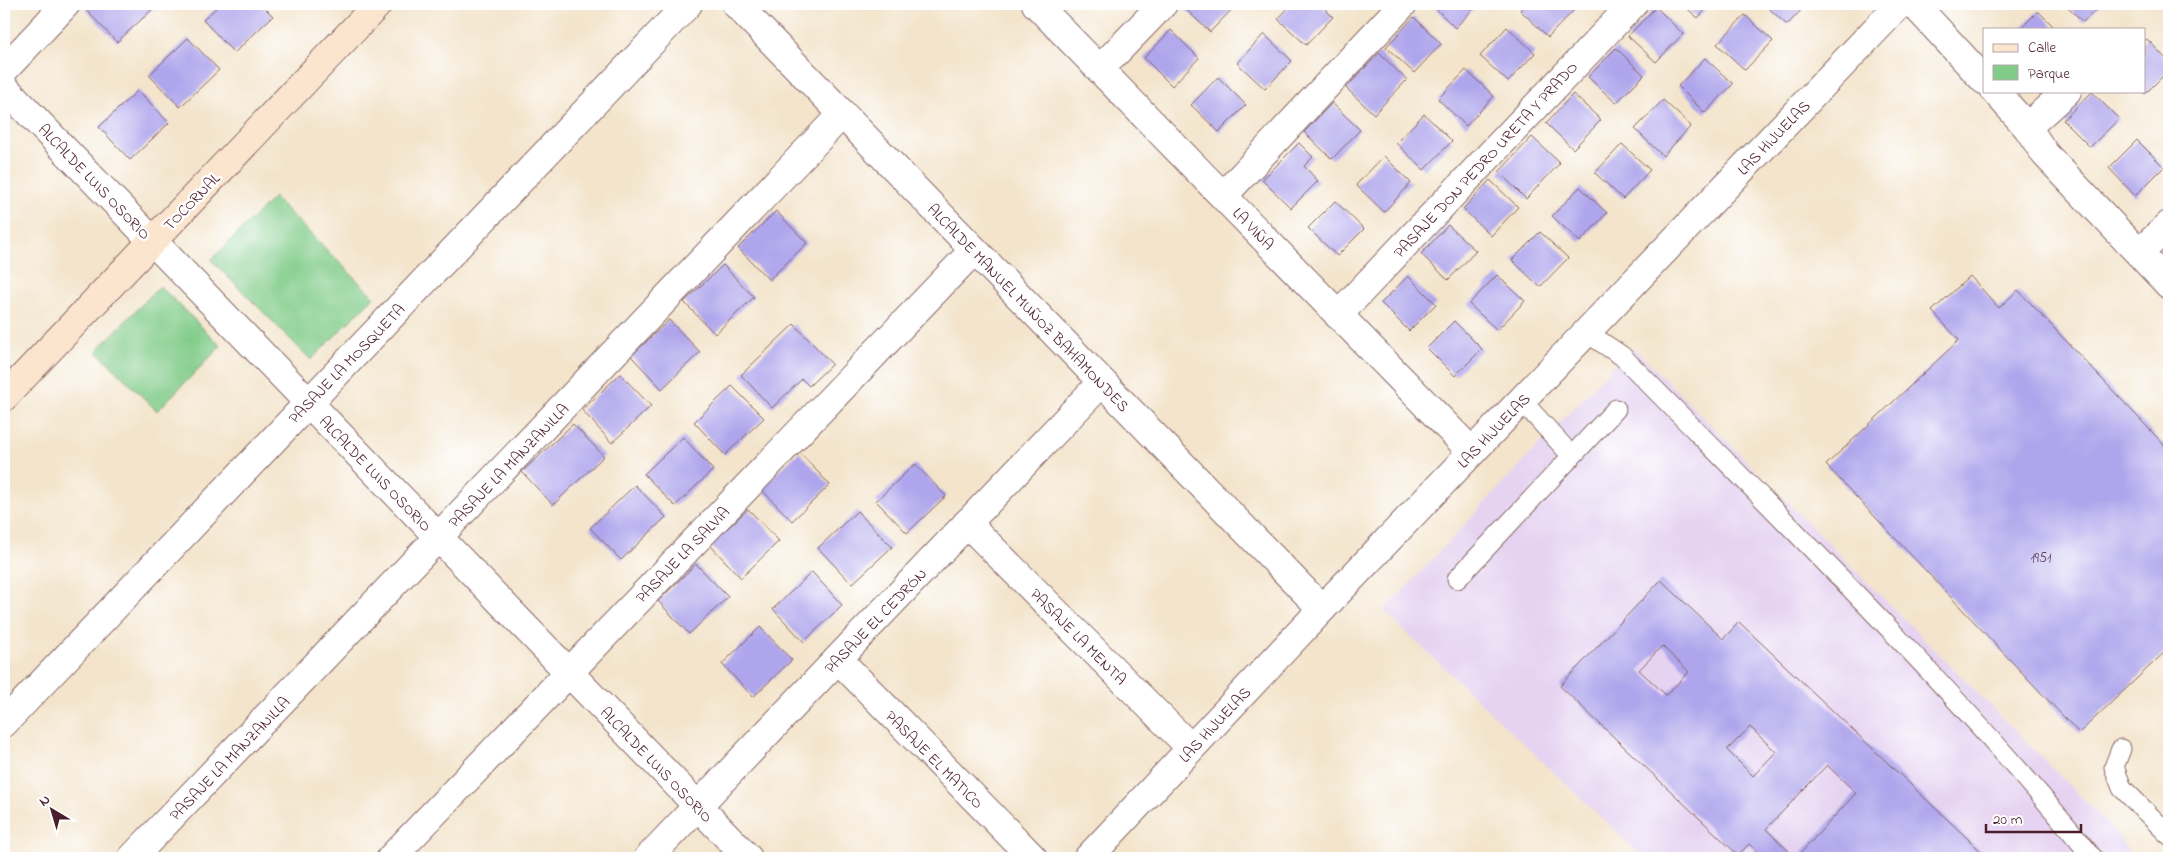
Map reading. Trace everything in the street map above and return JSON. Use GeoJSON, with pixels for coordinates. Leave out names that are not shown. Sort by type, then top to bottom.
{"type":"FeatureCollection","features":[{"type":"Feature","properties":{"kind":"street"},"geometry":{"type":"LineString","coordinates":[[4,70],[66,4]]}},
{"type":"Feature","properties":{"kind":"street","name":"TOCORNAL"},"geometry":{"type":"LineString","coordinates":[[4,397],[378,4]]}},
{"type":"Feature","properties":{"kind":"street","name":"PASAJE LA MOSQUETA"},"geometry":{"type":"LineString","coordinates":[[4,723],[688,4]]}},
{"type":"Feature","properties":{"kind":"street","name":"ALCALDE MANUEL MUÑOZ BAHAMONDES"},"geometry":{"type":"LineString","coordinates":[[736,4],[1322,609]]}},
{"type":"Feature","properties":{"kind":"street","name":"LA VIÑA"},"geometry":{"type":"LineString","coordinates":[[1036,4],[1472,452]]}},
{"type":"Feature","properties":{"kind":"street"},"geometry":{"type":"LineString","coordinates":[[1100,70],[1163,4]]}},
{"type":"Feature","properties":{"kind":"street"},"geometry":{"type":"LineString","coordinates":[[1223,196],[1403,4]]}},
{"type":"Feature","properties":{"kind":"street","name":"PASAJE DON PEDRO URETA Y PRADO"},"geometry":{"type":"LineString","coordinates":[[1338,315],[1632,4]]}},
{"type":"Feature","properties":{"kind":"street","name":"LAS HIJUELAS"},"geometry":{"type":"LineString","coordinates":[[1088,858],[1322,609],[1900,4]]}},
{"type":"Feature","properties":{"kind":"street"},"geometry":{"type":"LineString","coordinates":[[1914,4],[1983,79]]}},
{"type":"Feature","properties":{"kind":"street","name":"ALCALDE LUIS OSORIO"},"geometry":{"type":"LineString","coordinates":[[4,87],[748,858]]}},
{"type":"Feature","properties":{"kind":"street"},"geometry":{"type":"LineString","coordinates":[[1995,92],[2027,127],[2045,154],[2169,284]]}},
{"type":"Feature","properties":{"kind":"street"},"geometry":{"type":"LineString","coordinates":[[2027,127],[2066,92]]}},
{"type":"Feature","properties":{"kind":"street","name":"PASAJE LA MANZANILLA"},"geometry":{"type":"LineString","coordinates":[[132,858],[842,114]]}},
{"type":"Feature","properties":{"kind":"street"},"geometry":{"type":"LineString","coordinates":[[2139,253],[2169,225]]}},
{"type":"Feature","properties":{"kind":"street","name":"PASAJE LA SALVIA"},"geometry":{"type":"LineString","coordinates":[[391,858],[974,250]]}},
{"type":"Feature","properties":{"kind":"street","name":"PASAJE EL CEDRÓN"},"geometry":{"type":"LineString","coordinates":[[648,858],[1102,382]]}},
{"type":"Feature","properties":{"kind":"street","name":"PASAJE LA MENTA"},"geometry":{"type":"LineString","coordinates":[[968,523],[1191,748]]}},
{"type":"Feature","properties":{"kind":"street","name":"PASAJE EL MATICO"},"geometry":{"type":"LineString","coordinates":[[838,660],[1033,858]]}},
{"type":"Feature","properties":{"kind":"lane"},"geometry":{"type":"LineString","coordinates":[[1586,332],[1622,356],[1835,573],[1952,696],[2094,858]]}},
{"type":"Feature","properties":{"kind":"lane"},"geometry":{"type":"LineString","coordinates":[[1521,400],[1571,455]]}},
{"type":"Feature","properties":{"kind":"lane"},"geometry":{"type":"LineString","coordinates":[[1457,578],[1616,409]]}},
{"type":"Feature","properties":{"kind":"lane"},"geometry":{"type":"LineString","coordinates":[[2121,749],[2114,767],[2122,788],[2169,835]]}},
{"type":"Feature","properties":{"kind":"shaded area"},"geometry":{"type":"Polygon","coordinates":[[[1634,348],[2115,831],[2134,858],[1644,858],[1384,611],[1611,368],[1634,348]]]}},
{"type":"Feature","properties":{"kind":"green space"},"geometry":{"type":"Polygon","coordinates":[[[274,197],[374,297],[311,360],[211,260],[274,197]]]}},
{"type":"Feature","properties":{"kind":"green space"},"geometry":{"type":"Polygon","coordinates":[[[160,286],[221,346],[157,411],[96,351],[160,286]]]}},
{"type":"Feature","properties":{"kind":"building"},"geometry":{"type":"Polygon","coordinates":[[[92,4],[154,4],[156,6],[117,42],[86,10],[92,4]]]}},
{"type":"Feature","properties":{"kind":"building"},"geometry":{"type":"Polygon","coordinates":[[[220,4],[261,4],[273,16],[234,53],[203,20],[220,4]]]}},
{"type":"Feature","properties":{"kind":"building"},"geometry":{"type":"Polygon","coordinates":[[[1184,4],[1237,4],[1210,32],[1182,6],[1184,4]]]}},
{"type":"Feature","properties":{"kind":"building"},"geometry":{"type":"Polygon","coordinates":[[[1292,4],[1320,4],[1333,17],[1306,45],[1278,19],[1292,4]]]}},
{"type":"Feature","properties":{"kind":"building"},"geometry":{"type":"Polygon","coordinates":[[[1431,4],[1478,4],[1455,28],[1431,4]]]}},
{"type":"Feature","properties":{"kind":"building"},"geometry":{"type":"Polygon","coordinates":[[[1527,4],[1571,4],[1576,8],[1548,37],[1520,10],[1527,4]]]}},
{"type":"Feature","properties":{"kind":"building"},"geometry":{"type":"Polygon","coordinates":[[[1682,4],[1711,4],[1698,18],[1682,4]]]}},
{"type":"Feature","properties":{"kind":"building"},"geometry":{"type":"Polygon","coordinates":[[[1764,4],[1807,4],[1787,25],[1764,4]]]}},
{"type":"Feature","properties":{"kind":"building"},"geometry":{"type":"Polygon","coordinates":[[[1979,4],[1990,4],[1984,9],[1979,4]]]}},
{"type":"Feature","properties":{"kind":"building"},"geometry":{"type":"Polygon","coordinates":[[[2065,4],[2102,4],[2083,22],[2065,4]]]}},
{"type":"Feature","properties":{"kind":"building"},"geometry":{"type":"Polygon","coordinates":[[[1656,7],[1683,34],[1656,62],[1628,36],[1656,7]]]}},
{"type":"Feature","properties":{"kind":"building"},"geometry":{"type":"Polygon","coordinates":[[[2038,11],[2055,28],[2021,28],[2038,11]]]}},
{"type":"Feature","properties":{"kind":"building"},"geometry":{"type":"Polygon","coordinates":[[[1745,15],[1773,41],[1745,70],[1717,44],[1745,15]]]}},
{"type":"Feature","properties":{"kind":"building"},"geometry":{"type":"Polygon","coordinates":[[[1414,17],[1441,44],[1414,73],[1386,47],[1414,17]]]}},
{"type":"Feature","properties":{"kind":"building"},"geometry":{"type":"Polygon","coordinates":[[[1507,27],[1535,53],[1508,82],[1480,56],[1507,27]]]}},
{"type":"Feature","properties":{"kind":"building"},"geometry":{"type":"Polygon","coordinates":[[[1171,30],[1199,58],[1172,86],[1144,58],[1171,30]]]}},
{"type":"Feature","properties":{"kind":"building"},"geometry":{"type":"Polygon","coordinates":[[[1264,34],[1292,61],[1265,89],[1237,63],[1264,34]]]}},
{"type":"Feature","properties":{"kind":"building"},"geometry":{"type":"Polygon","coordinates":[[[188,38],[219,70],[180,107],[149,75],[188,38]]]}},
{"type":"Feature","properties":{"kind":"building"},"geometry":{"type":"Polygon","coordinates":[[[2146,40],[2169,62],[2169,70],[2145,94],[2143,92],[2146,92],[2146,40]]]}},
{"type":"Feature","properties":{"kind":"building"},"geometry":{"type":"Polygon","coordinates":[[[1616,48],[1644,75],[1616,103],[1588,77],[1616,48]]]}},
{"type":"Feature","properties":{"kind":"building"},"geometry":{"type":"Polygon","coordinates":[[[1379,53],[1407,80],[1374,114],[1346,88],[1379,53]]]}},
{"type":"Feature","properties":{"kind":"building"},"geometry":{"type":"Polygon","coordinates":[[[1705,58],[1733,84],[1705,113],[1678,86],[1705,58]]]}},
{"type":"Feature","properties":{"kind":"building"},"geometry":{"type":"Polygon","coordinates":[[[1466,70],[1494,96],[1466,126],[1438,99],[1466,70]]]}},
{"type":"Feature","properties":{"kind":"building"},"geometry":{"type":"Polygon","coordinates":[[[1218,77],[1246,105],[1219,132],[1191,105],[1218,77]]]}},
{"type":"Feature","properties":{"kind":"building"},"geometry":{"type":"Polygon","coordinates":[[[138,90],[169,123],[130,160],[99,127],[138,90]]]}},
{"type":"Feature","properties":{"kind":"building"},"geometry":{"type":"Polygon","coordinates":[[[2092,92],[2119,119],[2090,147],[2063,120],[2092,92]]]}},
{"type":"Feature","properties":{"kind":"building"},"geometry":{"type":"Polygon","coordinates":[[[1573,94],[1601,120],[1573,149],[1546,123],[1573,94]]]}},
{"type":"Feature","properties":{"kind":"building"},"geometry":{"type":"Polygon","coordinates":[[[1663,100],[1691,126],[1663,156],[1635,129],[1663,100]]]}},
{"type":"Feature","properties":{"kind":"building"},"geometry":{"type":"Polygon","coordinates":[[[1332,103],[1360,130],[1332,159],[1304,132],[1332,103]]]}},
{"type":"Feature","properties":{"kind":"building"},"geometry":{"type":"Polygon","coordinates":[[[2169,112],[2169,123],[2163,117],[2169,112]]]}},
{"type":"Feature","properties":{"kind":"building"},"geometry":{"type":"Polygon","coordinates":[[[1424,114],[1452,141],[1424,170],[1396,143],[1424,114]]]}},
{"type":"Feature","properties":{"kind":"building"},"geometry":{"type":"Polygon","coordinates":[[[1532,137],[1560,163],[1526,199],[1499,172],[1532,137]]]}},
{"type":"Feature","properties":{"kind":"building"},"geometry":{"type":"Polygon","coordinates":[[[2137,140],[2164,167],[2135,196],[2109,168],[2137,140]]]}},
{"type":"Feature","properties":{"kind":"building"},"geometry":{"type":"Polygon","coordinates":[[[1299,143],[1313,157],[1304,166],[1318,181],[1291,208],[1262,180],[1299,143]]]}},
{"type":"Feature","properties":{"kind":"building"},"geometry":{"type":"Polygon","coordinates":[[[1622,144],[1650,170],[1623,199],[1595,173],[1622,144]]]}},
{"type":"Feature","properties":{"kind":"building"},"geometry":{"type":"Polygon","coordinates":[[[1384,156],[1411,183],[1384,212],[1356,185],[1384,156]]]}},
{"type":"Feature","properties":{"kind":"building"},"geometry":{"type":"Polygon","coordinates":[[[1490,180],[1518,207],[1491,236],[1463,209],[1490,180]]]}},
{"type":"Feature","properties":{"kind":"building"},"geometry":{"type":"Polygon","coordinates":[[[1580,187],[1607,213],[1580,242],[1552,216],[1580,187]]]}},
{"type":"Feature","properties":{"kind":"building"},"geometry":{"type":"Polygon","coordinates":[[[1335,201],[1364,229],[1337,256],[1308,228],[1335,201]]]}},
{"type":"Feature","properties":{"kind":"building"},"geometry":{"type":"Polygon","coordinates":[[[776,211],[807,243],[769,280],[738,248],[776,211]]]}},
{"type":"Feature","properties":{"kind":"building"},"geometry":{"type":"Polygon","coordinates":[[[1448,225],[1476,251],[1448,280],[1421,254],[1448,225]]]}},
{"type":"Feature","properties":{"kind":"building"},"geometry":{"type":"Polygon","coordinates":[[[1540,232],[1568,258],[1540,287],[1512,260],[1540,232]]]}},
{"type":"Feature","properties":{"kind":"building"},"geometry":{"type":"Polygon","coordinates":[[[723,265],[754,297],[715,334],[684,302],[723,265]]]}},
{"type":"Feature","properties":{"kind":"building"},"geometry":{"type":"Polygon","coordinates":[[[1497,275],[1525,301],[1497,330],[1469,304],[1497,275]]]}},
{"type":"Feature","properties":{"kind":"building"},"geometry":{"type":"Polygon","coordinates":[[[1408,276],[1436,304],[1409,331],[1381,303],[1408,276]]]}},
{"type":"Feature","properties":{"kind":"building"},"geometry":{"type":"Polygon","coordinates":[[[1970,276],[1999,308],[2018,290],[2169,450],[2169,648],[2079,733],[1826,465],[1959,340],[1932,311],[1970,276]]]}},
{"type":"Feature","properties":{"kind":"building"},"geometry":{"type":"Polygon","coordinates":[[[669,320],[700,352],[662,389],[631,356],[669,320]]]}},
{"type":"Feature","properties":{"kind":"building"},"geometry":{"type":"Polygon","coordinates":[[[1454,321],[1482,349],[1455,376],[1427,348],[1454,321]]]}},
{"type":"Feature","properties":{"kind":"building"},"geometry":{"type":"Polygon","coordinates":[[[794,324],[832,364],[809,386],[802,379],[772,408],[741,375],[794,324]]]}},
{"type":"Feature","properties":{"kind":"building"},"geometry":{"type":"Polygon","coordinates":[[[620,374],[651,406],[612,443],[582,410],[620,374]]]}},
{"type":"Feature","properties":{"kind":"building"},"geometry":{"type":"Polygon","coordinates":[[[732,386],[764,418],[725,455],[694,422],[732,386]]]}},
{"type":"Feature","properties":{"kind":"building"},"geometry":{"type":"Polygon","coordinates":[[[573,424],[604,456],[553,505],[522,472],[573,424]]]}},
{"type":"Feature","properties":{"kind":"building"},"geometry":{"type":"Polygon","coordinates":[[[683,437],[713,470],[675,506],[644,474],[683,437]]]}},
{"type":"Feature","properties":{"kind":"building"},"geometry":{"type":"Polygon","coordinates":[[[799,452],[830,485],[792,521],[761,489],[799,452]]]}},
{"type":"Feature","properties":{"kind":"building"},"geometry":{"type":"Polygon","coordinates":[[[915,464],[946,496],[907,533],[876,501],[915,464]]]}},
{"type":"Feature","properties":{"kind":"building"},"geometry":{"type":"Polygon","coordinates":[[[635,485],[666,517],[621,560],[590,528],[635,485]]]}},
{"type":"Feature","properties":{"kind":"building"},"geometry":{"type":"Polygon","coordinates":[[[748,509],[779,541],[741,578],[710,545],[748,509]]]}},
{"type":"Feature","properties":{"kind":"building"},"geometry":{"type":"Polygon","coordinates":[[[857,511],[892,547],[852,584],[818,548],[857,511]]]}},
{"type":"Feature","properties":{"kind":"building"},"geometry":{"type":"Polygon","coordinates":[[[696,564],[728,597],[689,634],[658,601],[696,564]]]}},
{"type":"Feature","properties":{"kind":"building"},"geometry":{"type":"Polygon","coordinates":[[[812,572],[842,605],[804,642],[773,609],[812,572]]]}},
{"type":"Feature","properties":{"kind":"building"},"geometry":{"type":"Polygon","coordinates":[[[1661,580],[1723,639],[1739,622],[1988,858],[1796,858],[1764,858],[1749,844],[1738,855],[1560,686],[1661,580]],[[1662,646],[1639,670],[1666,695],[1689,672],[1662,646]],[[1750,727],[1727,750],[1753,776],[1776,752],[1750,727]],[[1827,765],[1766,829],[1796,858],[1856,793],[1827,765]]]}},
{"type":"Feature","properties":{"kind":"building"},"geometry":{"type":"Polygon","coordinates":[[[760,627],[792,660],[753,697],[722,664],[760,627]]]}}]}
